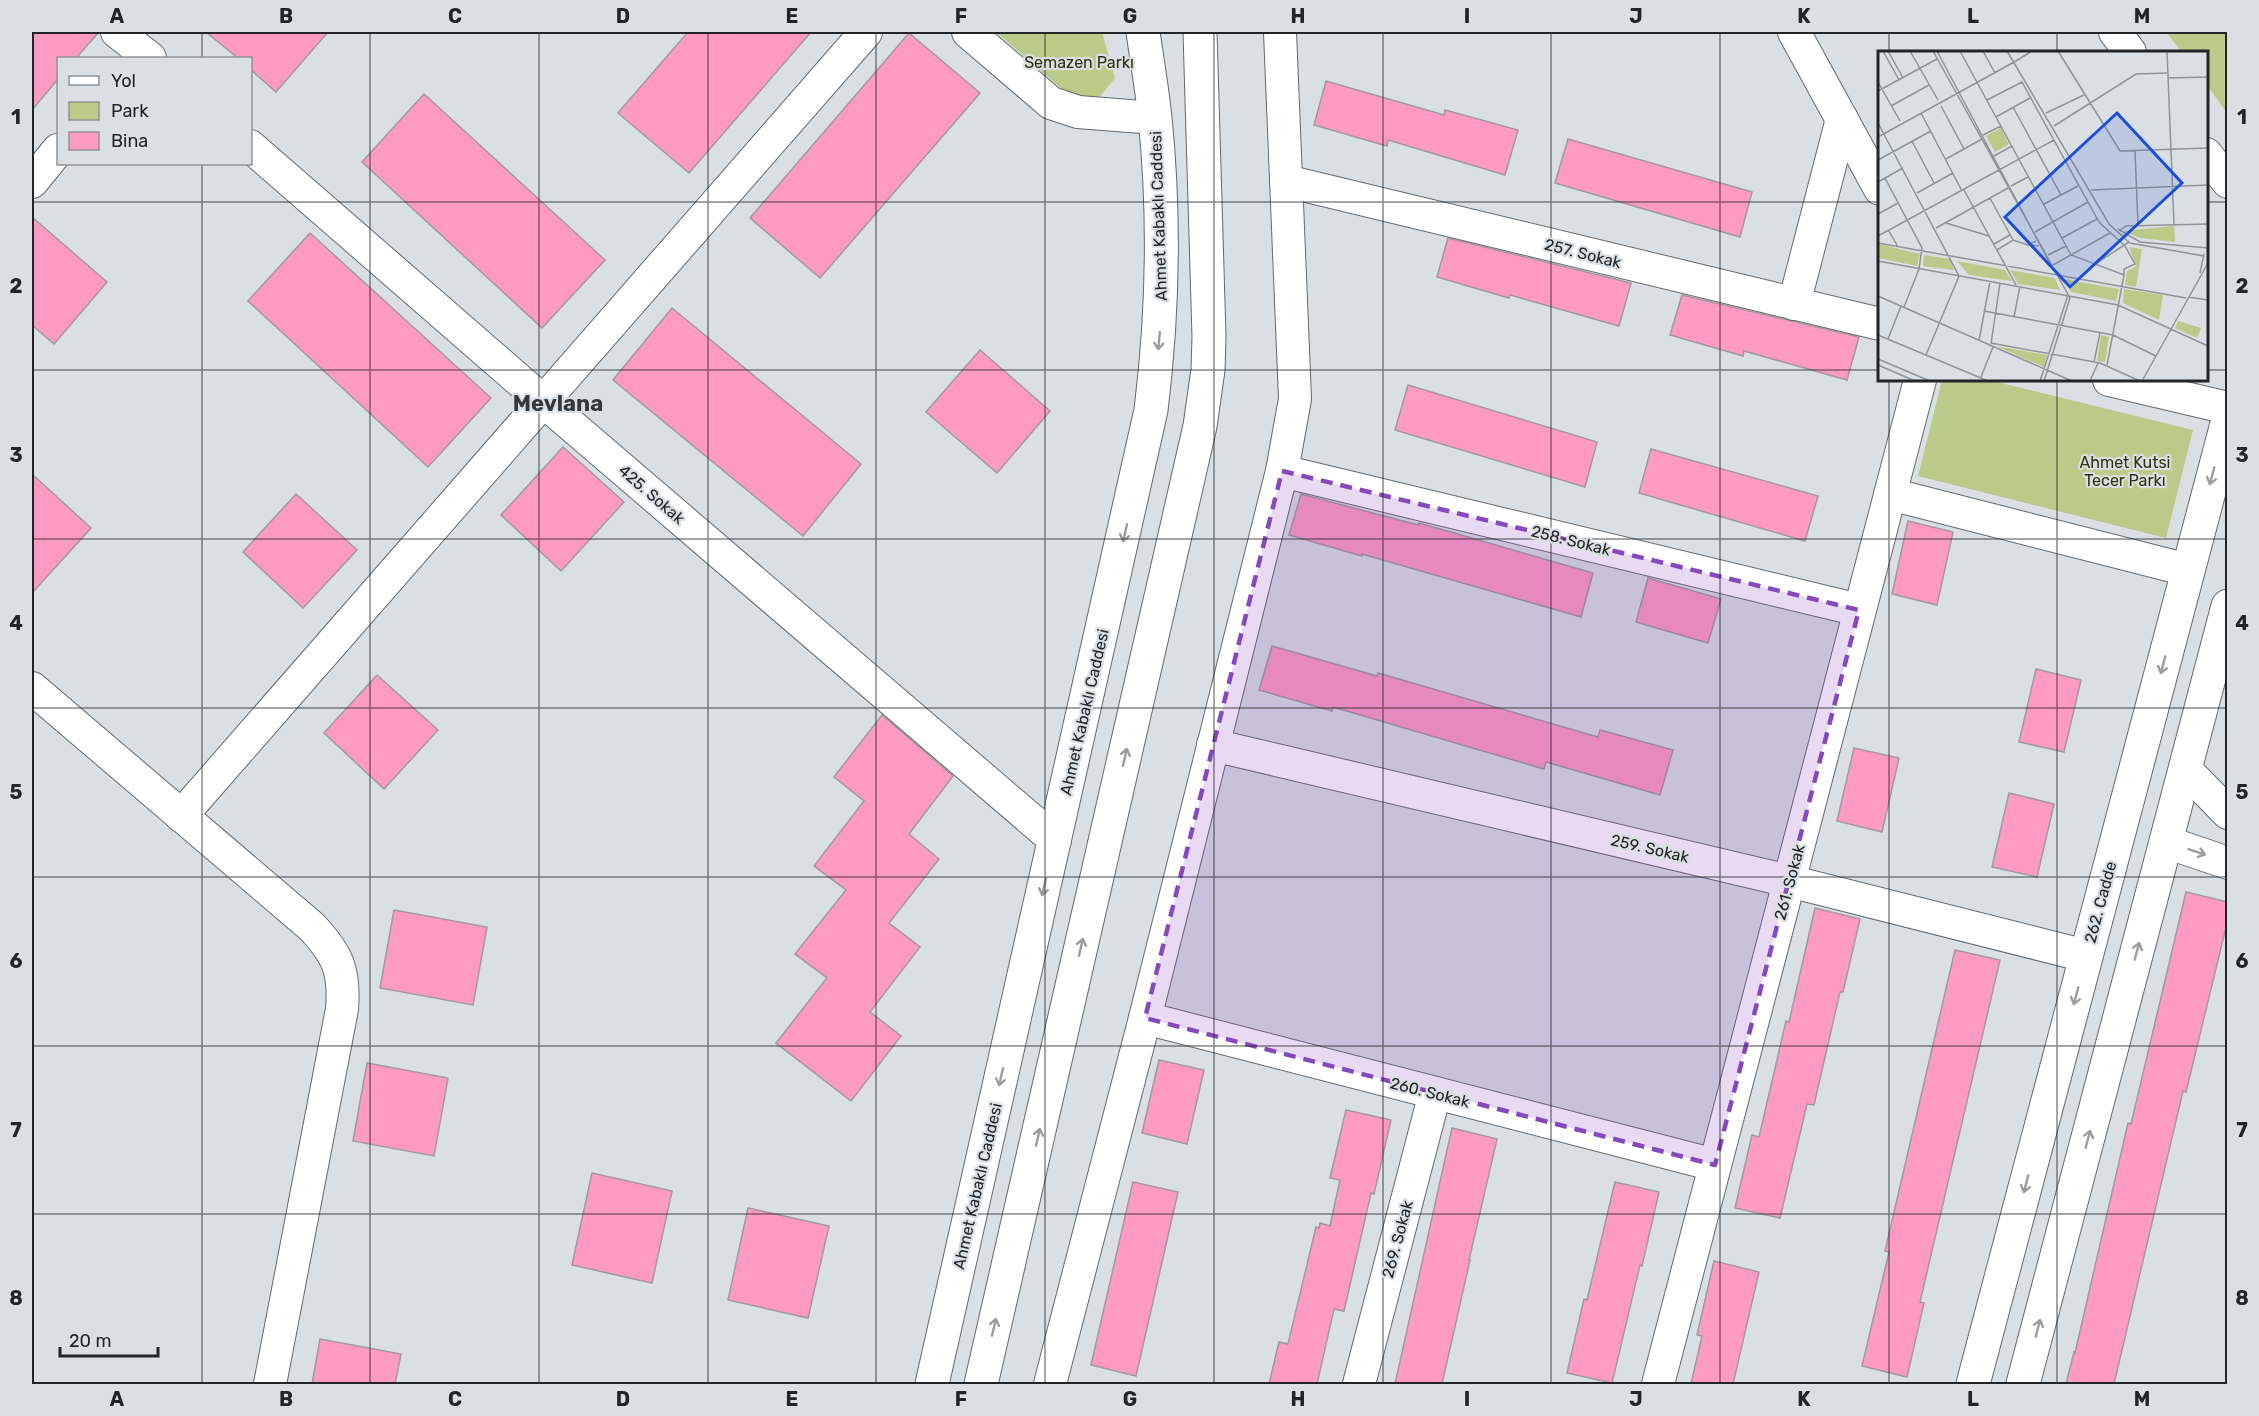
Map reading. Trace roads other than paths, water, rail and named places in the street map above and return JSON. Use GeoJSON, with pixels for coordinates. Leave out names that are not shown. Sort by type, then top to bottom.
{"type":"FeatureCollection","features":[{"type":"Feature","properties":{"kind":"main road","name":"Ahmet Kabaklı Caddesi"},"geometry":{"type":"LineString","coordinates":[[932,1384],[1151,410],[1158,352],[1162,232],[1155,118],[1143,32]]}},
{"type":"Feature","properties":{"kind":"main road"},"geometry":{"type":"LineString","coordinates":[[981,1384],[1200,426],[1208,370],[1209,337],[1200,32]]}},
{"type":"Feature","properties":{"kind":"main road","name":"262. Cadde"},"geometry":{"type":"LineString","coordinates":[[1973,1384],[2228,420]]}},
{"type":"Feature","properties":{"kind":"main road"},"geometry":{"type":"LineString","coordinates":[[2023,1384],[2228,606]]}},
{"type":"Feature","properties":{"kind":"street"},"geometry":{"type":"LineString","coordinates":[[117,32],[147,50]]}},
{"type":"Feature","properties":{"kind":"street"},"geometry":{"type":"LineString","coordinates":[[181,816],[866,32]]}},
{"type":"Feature","properties":{"kind":"street"},"geometry":{"type":"LineString","coordinates":[[968,32],[1051,103],[1078,112],[1155,118]]}},
{"type":"Feature","properties":{"kind":"street"},"geometry":{"type":"LineString","coordinates":[[1050,1384],[1145,1018],[1282,471],[1295,399],[1280,32]]}},
{"type":"Feature","properties":{"kind":"street"},"geometry":{"type":"LineString","coordinates":[[1794,32],[1878,185]]}},
{"type":"Feature","properties":{"kind":"street"},"geometry":{"type":"LineString","coordinates":[[2115,32],[2129,51]]}},
{"type":"Feature","properties":{"kind":"street"},"geometry":{"type":"LineString","coordinates":[[1794,304],[1842,119]]}},
{"type":"Feature","properties":{"kind":"street","name":"425. Sokak"},"geometry":{"type":"LineString","coordinates":[[252,148],[543,401],[1055,840]]}},
{"type":"Feature","properties":{"kind":"street"},"geometry":{"type":"LineString","coordinates":[[32,182],[57,151]]}},
{"type":"Feature","properties":{"kind":"street"},"geometry":{"type":"LineString","coordinates":[[2208,157],[2228,182]]}},
{"type":"Feature","properties":{"kind":"street","name":"257. Sokak"},"geometry":{"type":"LineString","coordinates":[[1286,181],[1878,324]]}},
{"type":"Feature","properties":{"kind":"street","name":"261. Sokak"},"geometry":{"type":"LineString","coordinates":[[1658,1384],[1920,381]]}},
{"type":"Feature","properties":{"kind":"street"},"geometry":{"type":"LineString","coordinates":[[2113,381],[2228,408]]}},
{"type":"Feature","properties":{"kind":"street","name":"258. Sokak"},"geometry":{"type":"LineString","coordinates":[[1282,471],[1859,610]]}},
{"type":"Feature","properties":{"kind":"street"},"geometry":{"type":"LineString","coordinates":[[1890,494],[2188,570]]}},
{"type":"Feature","properties":{"kind":"street"},"geometry":{"type":"LineString","coordinates":[[32,688],[312,927],[329,945],[341,968],[344,987],[342,1010],[270,1384]]}},
{"type":"Feature","properties":{"kind":"street","name":"259. Sokak"},"geometry":{"type":"LineString","coordinates":[[1213,745],[1789,881],[2086,956]]}},
{"type":"Feature","properties":{"kind":"street"},"geometry":{"type":"LineString","coordinates":[[2185,769],[2228,813]]}},
{"type":"Feature","properties":{"kind":"street"},"geometry":{"type":"LineString","coordinates":[[2166,842],[2228,863]]}},
{"type":"Feature","properties":{"kind":"street","name":"260. Sokak"},"geometry":{"type":"LineString","coordinates":[[1145,1018],[1715,1165]]}},
{"type":"Feature","properties":{"kind":"street","name":"269. Sokak"},"geometry":{"type":"LineString","coordinates":[[1359,1384],[1435,1093]]}},
{"type":"Feature","properties":{"kind":"district","name":"Mevlana"},"geometry":{"type":"Point","coordinates":[558,403]}},
{"type":"Feature","properties":{"kind":"park label","name":"Semazen Parkı"},"geometry":{"type":"Point","coordinates":[1079,62]}},
{"type":"Feature","properties":{"kind":"park label","name":"Ahmet Kutsi Tecer Parkı"},"geometry":{"type":"Point","coordinates":[2125,471]}}]}
